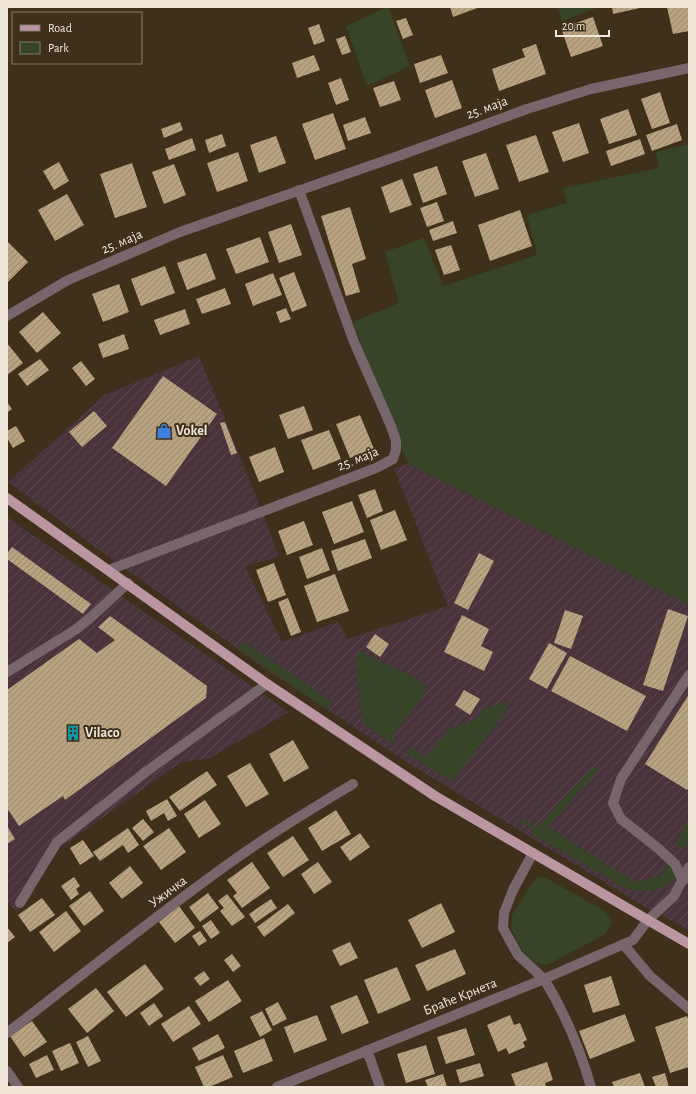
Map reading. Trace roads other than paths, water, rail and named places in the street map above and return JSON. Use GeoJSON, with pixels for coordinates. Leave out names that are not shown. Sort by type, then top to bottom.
{"type":"FeatureCollection","features":[{"type":"Feature","properties":{"kind":"main road"},"geometry":{"type":"LineString","coordinates":[[7,498],[128,583],[267,684],[435,796],[689,944]]}},
{"type":"Feature","properties":{"kind":"street","name":"25. маја"},"geometry":{"type":"LineString","coordinates":[[7,316],[68,280],[180,232],[527,109],[591,89],[689,68]]}},
{"type":"Feature","properties":{"kind":"street","name":"25. маја"},"geometry":{"type":"LineString","coordinates":[[109,570],[376,468],[391,460],[395,455],[396,441],[391,426],[354,342],[299,190]]}},
{"type":"Feature","properties":{"kind":"street"},"geometry":{"type":"LineString","coordinates":[[7,672],[75,630],[128,583]]}},
{"type":"Feature","properties":{"kind":"street"},"geometry":{"type":"LineString","coordinates":[[683,881],[675,864],[621,819],[613,803],[621,779],[689,674]]}},
{"type":"Feature","properties":{"kind":"street"},"geometry":{"type":"LineString","coordinates":[[20,903],[57,842],[147,771],[267,684]]}},
{"type":"Feature","properties":{"kind":"street","name":"Ужичка"},"geometry":{"type":"LineString","coordinates":[[7,1033],[160,914],[231,862],[298,817],[353,784]]}},
{"type":"Feature","properties":{"kind":"street"},"geometry":{"type":"LineString","coordinates":[[533,853],[513,890],[504,912],[503,928],[518,955],[544,979],[558,1001],[582,1056],[591,1087]]}},
{"type":"Feature","properties":{"kind":"street","name":"Браће Крнета"},"geometry":{"type":"LineString","coordinates":[[277,1087],[624,945],[633,940],[648,920],[674,896],[689,867]]}},
{"type":"Feature","properties":{"kind":"street"},"geometry":{"type":"LineString","coordinates":[[624,945],[650,976],[689,1009]]}},
{"type":"Feature","properties":{"kind":"street"},"geometry":{"type":"LineString","coordinates":[[367,1050],[380,1087]]}},
{"type":"Feature","properties":{"kind":"street"},"geometry":{"type":"LineString","coordinates":[[7,1071],[18,1087]]}},
{"type":"Feature","properties":{"kind":"place","name":"Vokel"},"geometry":{"type":"Point","coordinates":[164,431]}},
{"type":"Feature","properties":{"kind":"place","name":"Vilaco"},"geometry":{"type":"Point","coordinates":[73,733]}}]}
